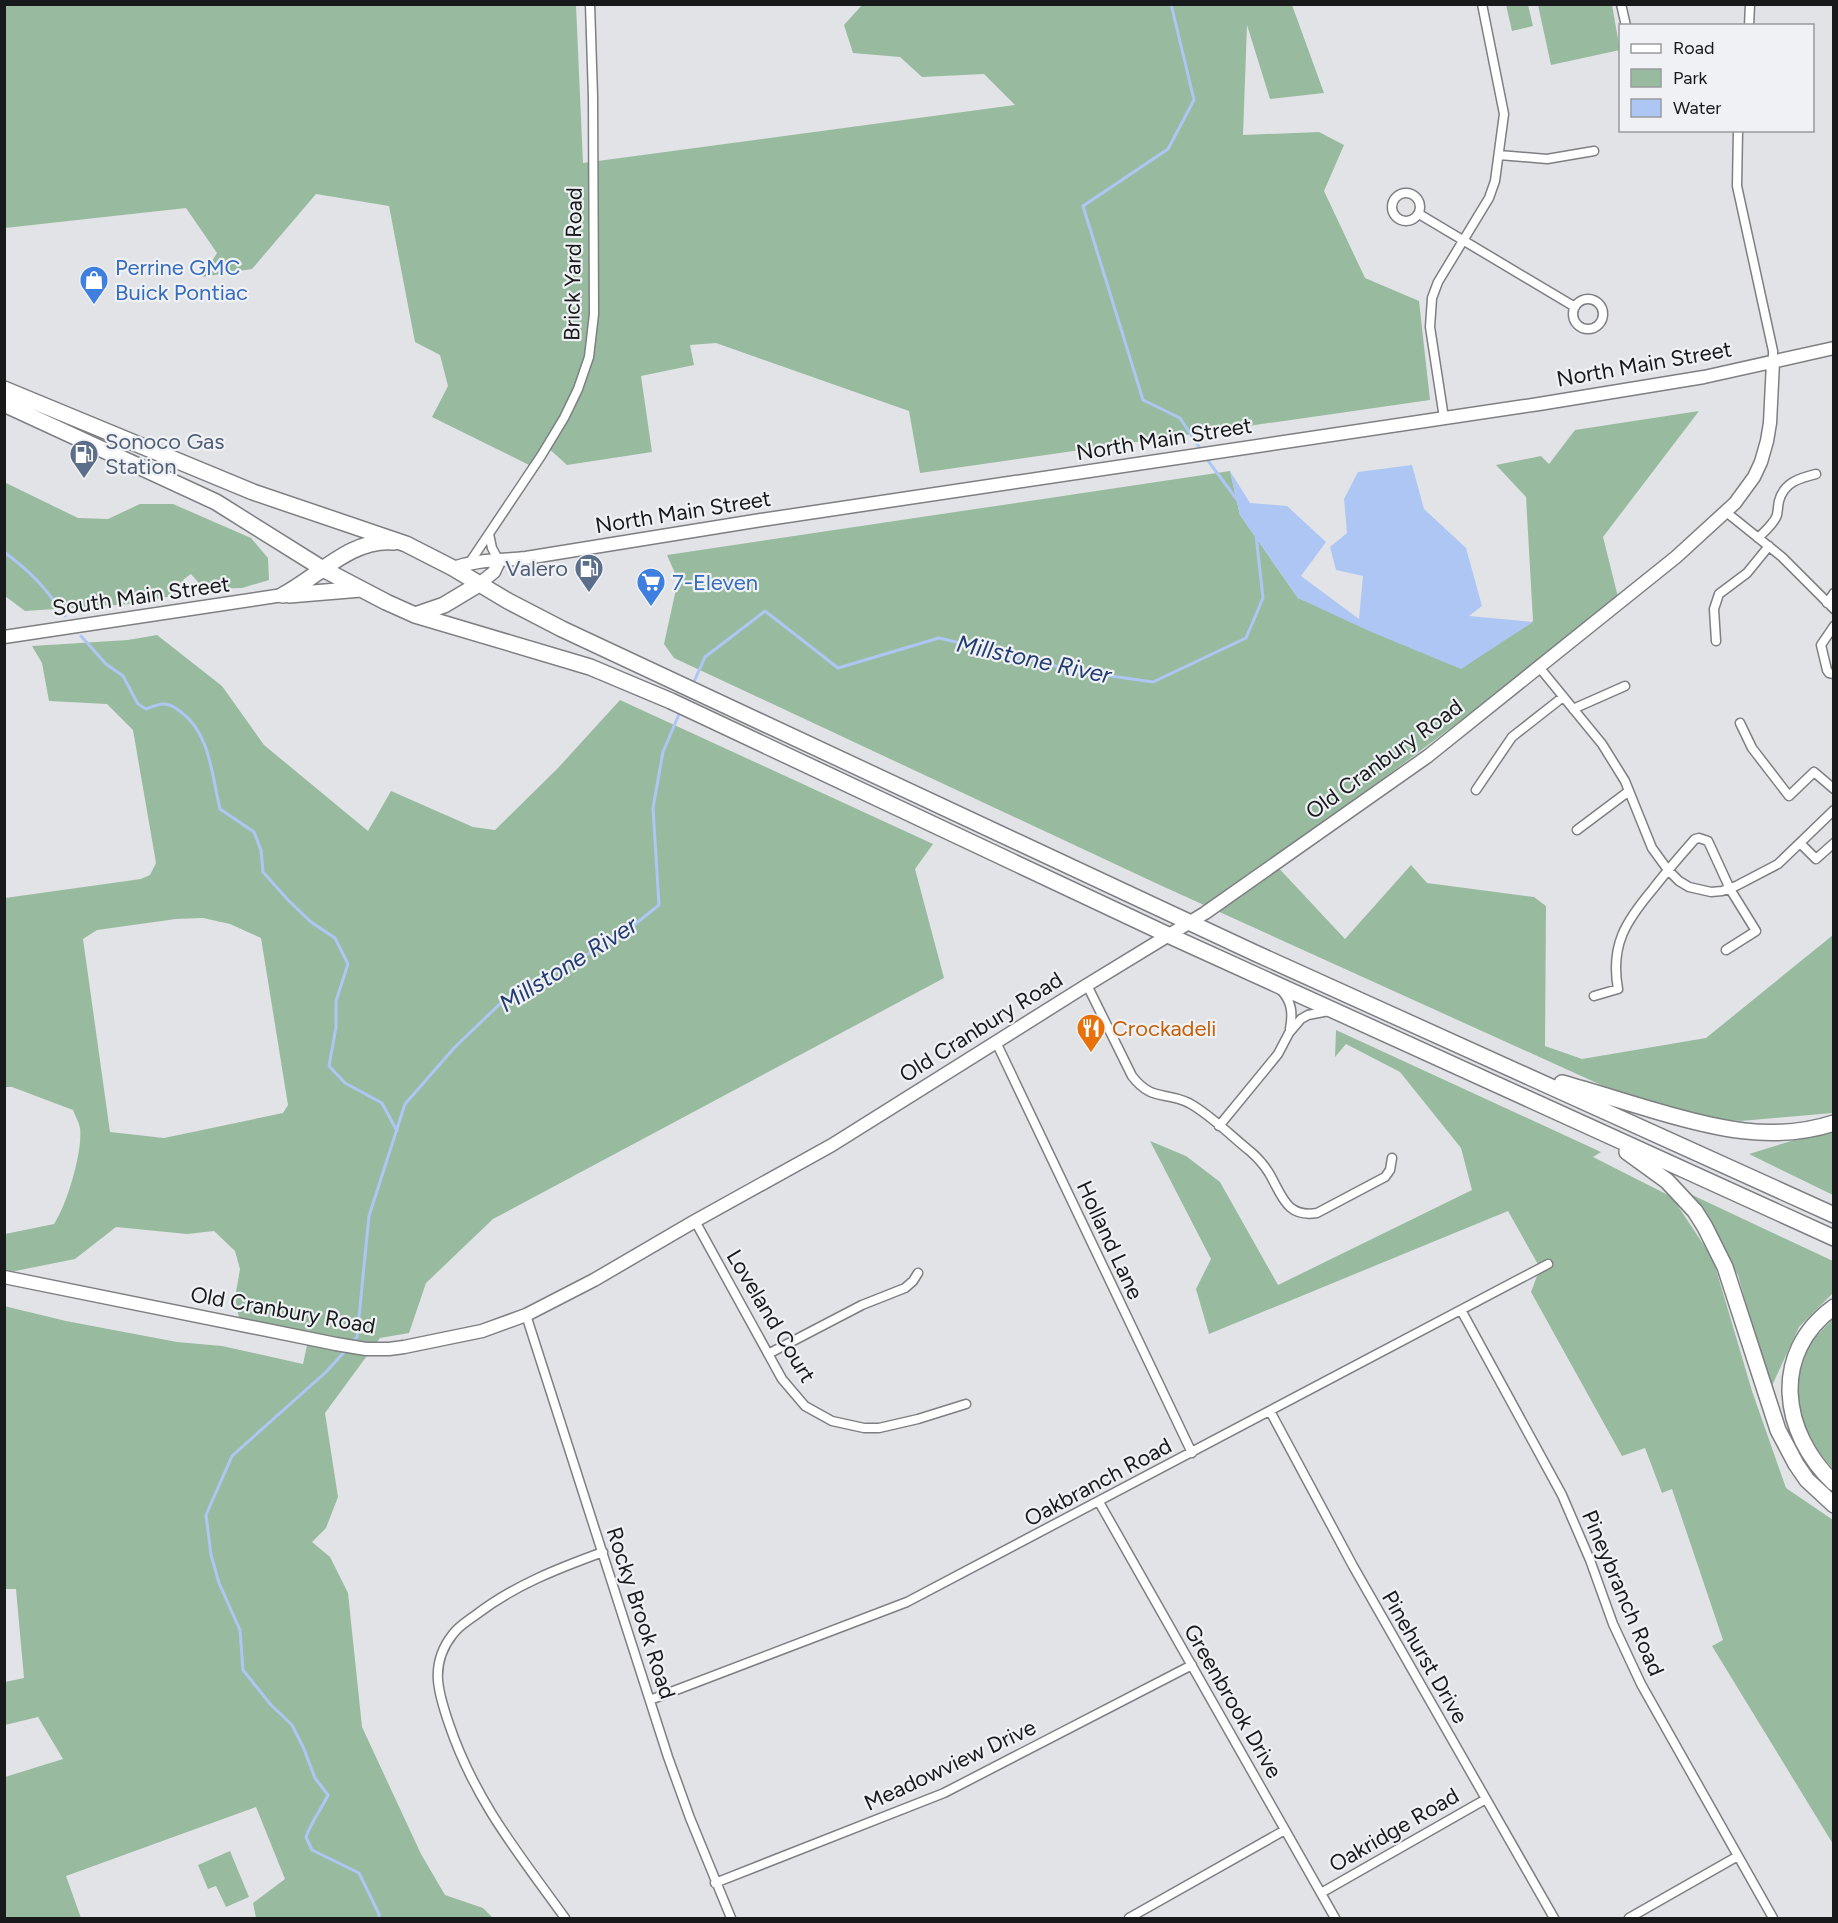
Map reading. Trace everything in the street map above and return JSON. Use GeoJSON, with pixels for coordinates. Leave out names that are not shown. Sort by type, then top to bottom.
{"type":"FeatureCollection","features":[{"type":"Feature","properties":{"kind":"highway"},"geometry":{"type":"LineString","coordinates":[[4,389],[253,492],[406,544],[453,567],[479,584],[562,629],[1190,923],[1833,1215]]}},
{"type":"Feature","properties":{"kind":"highway"},"geometry":{"type":"LineString","coordinates":[[4,404],[216,502],[323,569],[415,615],[590,667],[671,701],[1168,935],[1833,1238]]}},
{"type":"Feature","properties":{"kind":"highway"},"geometry":{"type":"LineString","coordinates":[[283,595],[362,546],[389,542],[406,544]]}},
{"type":"Feature","properties":{"kind":"highway"},"geometry":{"type":"LineString","coordinates":[[356,587],[348,568],[349,560],[362,546]]}},
{"type":"Feature","properties":{"kind":"highway"},"geometry":{"type":"LineString","coordinates":[[292,549],[300,561],[302,572],[298,587]]}},
{"type":"Feature","properties":{"kind":"highway"},"geometry":{"type":"LineString","coordinates":[[453,567],[460,580],[458,598]]}},
{"type":"Feature","properties":{"kind":"highway"},"geometry":{"type":"LineString","coordinates":[[415,615],[444,605],[479,584]]}},
{"type":"Feature","properties":{"kind":"highway"},"geometry":{"type":"LineString","coordinates":[[283,595],[356,587]]}},
{"type":"Feature","properties":{"kind":"highway"},"geometry":{"type":"LineString","coordinates":[[1502,1064],[1716,1128],[1779,1133],[1833,1123]]}},
{"type":"Feature","properties":{"kind":"highway"},"geometry":{"type":"LineString","coordinates":[[1589,1127],[1667,1182],[1680,1194],[1705,1227],[1725,1267],[1773,1419],[1786,1448],[1808,1480],[1833,1506]]}},
{"type":"Feature","properties":{"kind":"highway"},"geometry":{"type":"LineString","coordinates":[[1833,1306],[1821,1316],[1803,1338],[1792,1365],[1790,1395],[1791,1410],[1802,1441],[1811,1457],[1833,1483]]}},
{"type":"Feature","properties":{"kind":"street","name":"Brick Yard Road"},"geometry":{"type":"LineString","coordinates":[[470,562],[530,474],[564,418],[578,389],[589,357],[594,314],[590,4]]}},
{"type":"Feature","properties":{"kind":"street"},"geometry":{"type":"LineString","coordinates":[[1444,418],[1430,327],[1430,312],[1438,282],[1489,198],[1495,181],[1504,114],[1482,4]]}},
{"type":"Feature","properties":{"kind":"street"},"geometry":{"type":"LineString","coordinates":[[1622,4],[1626,24]]}},
{"type":"Feature","properties":{"kind":"street"},"geometry":{"type":"LineString","coordinates":[[1749,24],[1750,4]]}},
{"type":"Feature","properties":{"kind":"street"},"geometry":{"type":"LineString","coordinates":[[1738,132],[1737,186],[1773,351],[1773,362]]}},
{"type":"Feature","properties":{"kind":"street"},"geometry":{"type":"LineString","coordinates":[[1499,154],[1547,159],[1594,151]]}},
{"type":"Feature","properties":{"kind":"street"},"geometry":{"type":"LineString","coordinates":[[1419,214],[1575,307]]}},
{"type":"Feature","properties":{"kind":"street","name":"North Main Street"},"geometry":{"type":"LineString","coordinates":[[453,567],[470,562],[499,561],[632,542],[761,520],[1680,381],[1833,348]]}},
{"type":"Feature","properties":{"kind":"street","name":"Old Cranbury Road"},"geometry":{"type":"LineString","coordinates":[[4,1277],[366,1349],[389,1349],[457,1337],[504,1324],[594,1280],[832,1145],[1190,923],[1428,756],[1676,557],[1726,512],[1747,488],[1761,462],[1770,423],[1773,362]]}},
{"type":"Feature","properties":{"kind":"street"},"geometry":{"type":"LineString","coordinates":[[1758,538],[1777,515],[1780,498],[1788,485],[1816,474]]}},
{"type":"Feature","properties":{"kind":"street"},"geometry":{"type":"LineString","coordinates":[[1726,512],[1769,546],[1830,606]]}},
{"type":"Feature","properties":{"kind":"street"},"geometry":{"type":"LineString","coordinates":[[479,584],[494,572],[499,561],[492,548],[489,534]]}},
{"type":"Feature","properties":{"kind":"street"},"geometry":{"type":"LineString","coordinates":[[1716,641],[1714,609],[1719,594],[1747,573],[1769,546]]}},
{"type":"Feature","properties":{"kind":"street"},"geometry":{"type":"LineString","coordinates":[[1830,606],[1833,593]]}},
{"type":"Feature","properties":{"kind":"street","name":"South Main Street"},"geometry":{"type":"LineString","coordinates":[[4,637],[283,595]]}},
{"type":"Feature","properties":{"kind":"street"},"geometry":{"type":"LineString","coordinates":[[1833,626],[1821,645],[1827,670],[1833,674]]}},
{"type":"Feature","properties":{"kind":"street"},"geometry":{"type":"LineString","coordinates":[[1539,667],[1608,753],[1629,791],[1652,848],[1668,870],[1689,887],[1711,892],[1730,889],[1778,864],[1833,810]]}},
{"type":"Feature","properties":{"kind":"street"},"geometry":{"type":"LineString","coordinates":[[1573,709],[1625,686]]}},
{"type":"Feature","properties":{"kind":"street"},"geometry":{"type":"LineString","coordinates":[[1476,790],[1512,737],[1563,697]]}},
{"type":"Feature","properties":{"kind":"street"},"geometry":{"type":"LineString","coordinates":[[1740,723],[1752,748],[1789,796],[1814,772],[1833,789]]}},
{"type":"Feature","properties":{"kind":"street"},"geometry":{"type":"LineString","coordinates":[[1577,830],[1629,791]]}},
{"type":"Feature","properties":{"kind":"street"},"geometry":{"type":"LineString","coordinates":[[1593,996],[1618,988],[1616,955],[1624,927],[1632,913],[1695,839],[1704,838],[1708,841],[1730,889],[1756,931],[1726,950]]}},
{"type":"Feature","properties":{"kind":"street"},"geometry":{"type":"LineString","coordinates":[[1800,843],[1816,859],[1833,843]]}},
{"type":"Feature","properties":{"kind":"street"},"geometry":{"type":"LineString","coordinates":[[1275,984],[1285,994],[1291,1008],[1289,1033]]}},
{"type":"Feature","properties":{"kind":"street"},"geometry":{"type":"LineString","coordinates":[[1088,985],[1132,1076],[1139,1085],[1156,1096],[1186,1102],[1219,1126],[1260,1161],[1287,1205],[1301,1214],[1317,1213],[1385,1177],[1390,1170],[1392,1158]]}},
{"type":"Feature","properties":{"kind":"street"},"geometry":{"type":"LineString","coordinates":[[1219,1126],[1278,1054],[1289,1033],[1301,1019],[1315,1013],[1333,1011]]}},
{"type":"Feature","properties":{"kind":"street","name":"Holland Lane"},"geometry":{"type":"LineString","coordinates":[[996,1042],[1192,1453]]}},
{"type":"Feature","properties":{"kind":"street","name":"Loveland Court"},"geometry":{"type":"LineString","coordinates":[[695,1221],[782,1378],[805,1406],[832,1421],[864,1428],[879,1428],[966,1404]]}},
{"type":"Feature","properties":{"kind":"street","name":"Oakbranch Road"},"geometry":{"type":"LineString","coordinates":[[650,1700],[907,1602],[1548,1264]]}},
{"type":"Feature","properties":{"kind":"street"},"geometry":{"type":"LineString","coordinates":[[768,1354],[862,1305],[905,1288],[914,1281],[918,1273]]}},
{"type":"Feature","properties":{"kind":"street","name":"Pineybranch Road"},"geometry":{"type":"LineString","coordinates":[[1461,1310],[1562,1495],[1587,1551],[1613,1624],[1641,1684],[1773,1918]]}},
{"type":"Feature","properties":{"kind":"street","name":"Rocky Brook Road"},"geometry":{"type":"LineString","coordinates":[[526,1315],[690,1818],[731,1918]]}},
{"type":"Feature","properties":{"kind":"street","name":"Pinehurst Drive"},"geometry":{"type":"LineString","coordinates":[[1270,1411],[1353,1566],[1554,1918]]}},
{"type":"Feature","properties":{"kind":"street","name":"Greenbrook Drive"},"geometry":{"type":"LineString","coordinates":[[1099,1502],[1335,1918]]}},
{"type":"Feature","properties":{"kind":"street"},"geometry":{"type":"LineString","coordinates":[[565,1918],[497,1825],[469,1774],[439,1695],[438,1671],[445,1646],[453,1634],[484,1608],[536,1578],[603,1552]]}},
{"type":"Feature","properties":{"kind":"street","name":"Meadowview Drive"},"geometry":{"type":"LineString","coordinates":[[715,1883],[944,1793],[1192,1665]]}},
{"type":"Feature","properties":{"kind":"street","name":"Oakridge Road"},"geometry":{"type":"LineString","coordinates":[[1321,1893],[1486,1799]]}},
{"type":"Feature","properties":{"kind":"street"},"geometry":{"type":"LineString","coordinates":[[1129,1918],[1285,1830]]}},
{"type":"Feature","properties":{"kind":"street"},"geometry":{"type":"LineString","coordinates":[[1629,1918],[1738,1856]]}},
{"type":"Feature","properties":{"kind":"green space"},"geometry":{"type":"Polygon","coordinates":[[[4,5],[576,5],[583,163],[1015,105],[984,74],[922,77],[900,57],[853,53],[844,25],[862,5],[1292,5],[1324,93],[1270,99],[1247,25],[1243,135],[1319,132],[1344,145],[1324,191],[1365,278],[1419,301],[1430,400],[920,473],[909,411],[716,343],[690,345],[694,365],[641,376],[652,452],[567,465],[546,446],[533,467],[432,417],[448,386],[440,355],[415,342],[389,206],[316,194],[252,269],[202,277],[217,253],[186,208],[5,228],[4,5]]]}},
{"type":"Feature","properties":{"kind":"green space"},"geometry":{"type":"Polygon","coordinates":[[[1506,5],[1528,5],[1533,26],[1512,31],[1506,5]]]}},
{"type":"Feature","properties":{"kind":"green space"},"geometry":{"type":"Polygon","coordinates":[[[1538,5],[1612,5],[1619,50],[1551,65],[1538,5]]]}},
{"type":"Feature","properties":{"kind":"green space"},"geometry":{"type":"Polygon","coordinates":[[[1699,411],[1603,537],[1619,601],[1273,862],[1345,939],[1411,865],[1427,883],[1534,897],[1546,906],[1545,1046],[1582,1059],[1706,1038],[1833,935],[1833,1113],[1741,1121],[1665,1114],[1162,886],[674,658],[664,644],[678,580],[667,555],[1230,471],[1240,515],[1298,598],[1461,668],[1533,621],[1526,497],[1496,465],[1541,456],[1549,464],[1575,430],[1699,411]]]}},
{"type":"Feature","properties":{"kind":"green space"},"geometry":{"type":"Polygon","coordinates":[[[4,482],[78,518],[108,519],[140,504],[173,504],[251,538],[268,558],[269,580],[242,588],[204,589],[191,574],[184,579],[177,595],[131,604],[25,611],[5,596],[4,482]]]}},
{"type":"Feature","properties":{"kind":"green space"},"geometry":{"type":"Polygon","coordinates":[[[157,635],[222,686],[264,745],[368,831],[391,791],[473,827],[495,830],[558,768],[620,700],[933,844],[915,869],[944,978],[493,1219],[426,1283],[409,1333],[380,1338],[325,1413],[338,1497],[326,1528],[312,1542],[330,1557],[348,1593],[362,1727],[421,1854],[445,1895],[483,1908],[493,1918],[256,1918],[253,1903],[285,1879],[256,1807],[66,1876],[81,1918],[5,1918],[5,1777],[63,1759],[38,1717],[5,1725],[5,1682],[24,1678],[16,1589],[5,1589],[4,1306],[66,1321],[177,1342],[222,1346],[303,1364],[310,1331],[240,1323],[235,1298],[240,1269],[235,1251],[214,1231],[187,1234],[116,1227],[75,1259],[5,1273],[5,1234],[54,1224],[59,1215],[73,1178],[80,1138],[79,1126],[73,1110],[12,1087],[5,1087],[5,898],[141,879],[150,875],[156,863],[133,730],[107,704],[49,701],[42,663],[32,646],[128,640],[157,635]],[[203,918],[176,919],[97,930],[83,939],[110,1132],[164,1138],[283,1113],[288,1105],[261,938],[230,924],[203,918]]]}},
{"type":"Feature","properties":{"kind":"green space"},"geometry":{"type":"Polygon","coordinates":[[[1336,1030],[1601,1152],[1593,1157],[1672,1197],[1713,1259],[1752,1391],[1786,1488],[1833,1520],[1833,1844],[1712,1646],[1723,1640],[1672,1489],[1662,1493],[1645,1448],[1622,1456],[1531,1292],[1540,1268],[1508,1211],[1209,1334],[1196,1289],[1211,1259],[1150,1141],[1186,1156],[1220,1182],[1278,1285],[1472,1190],[1461,1148],[1400,1072],[1346,1044],[1335,1057],[1336,1030]]]}},
{"type":"Feature","properties":{"kind":"green space"},"geometry":{"type":"Polygon","coordinates":[[[1833,1128],[1833,1195],[1749,1154],[1833,1128]]]}},
{"type":"Feature","properties":{"kind":"green space"},"geometry":{"type":"Polygon","coordinates":[[[1688,1193],[1833,1261],[1833,1293],[1799,1327],[1770,1390],[1738,1275],[1688,1193]]]}},
{"type":"Feature","properties":{"kind":"green space"},"geometry":{"type":"Polygon","coordinates":[[[1833,1319],[1833,1469],[1816,1449],[1798,1414],[1799,1354],[1833,1319]]]}},
{"type":"Feature","properties":{"kind":"green space"},"geometry":{"type":"Polygon","coordinates":[[[230,1851],[249,1897],[226,1907],[216,1886],[208,1889],[198,1865],[230,1851]]]}},
{"type":"Feature","properties":{"kind":"water"},"geometry":{"type":"Polygon","coordinates":[[[1412,465],[1424,509],[1466,548],[1482,606],[1469,616],[1533,622],[1461,669],[1369,631],[1298,598],[1240,515],[1230,471],[1250,503],[1287,506],[1326,542],[1301,576],[1359,619],[1363,576],[1336,570],[1330,547],[1347,533],[1344,499],[1358,472],[1412,465]]]}},
{"type":"Feature","properties":{"kind":"waterway","name":"Millstone River"},"geometry":{"type":"LineString","coordinates":[[1171,4],[1194,100],[1168,149],[1083,206],[1143,400],[1180,418],[1201,450]]}},
{"type":"Feature","properties":{"kind":"waterway","name":"Millstone River"},"geometry":{"type":"LineString","coordinates":[[1206,458],[1238,501]]}},
{"type":"Feature","properties":{"kind":"waterway","name":"Millstone River"},"geometry":{"type":"LineString","coordinates":[[693,684],[705,657],[765,611],[838,668],[939,638],[1076,671],[1153,682],[1246,638],[1263,598],[1256,535]]}},
{"type":"Feature","properties":{"kind":"waterway"},"geometry":{"type":"LineString","coordinates":[[4,552],[38,581],[65,616]]}},
{"type":"Feature","properties":{"kind":"waterway"},"geometry":{"type":"LineString","coordinates":[[81,636],[106,664],[123,676],[138,704],[146,709],[159,704],[173,706],[191,721],[204,743],[220,809],[254,832],[261,850],[263,872],[311,922],[335,938],[348,964],[336,1001],[336,1027],[329,1066],[345,1083],[382,1103],[397,1131]]}},
{"type":"Feature","properties":{"kind":"waterway","name":"Millstone River"},"geometry":{"type":"LineString","coordinates":[[352,1342],[357,1337],[369,1216],[405,1104],[455,1047],[503,1001],[619,937],[659,905],[653,808],[663,752],[680,712]]}},
{"type":"Feature","properties":{"kind":"waterway","name":"Millstone River"},"geometry":{"type":"LineString","coordinates":[[346,1350],[326,1372],[232,1456],[206,1515],[211,1555],[219,1583],[240,1630],[243,1670],[271,1705],[292,1725],[315,1778],[328,1795],[306,1837],[312,1850],[359,1873],[379,1918]]}},
{"type":"Feature","properties":{"kind":"place","name":"Perrine GMC Buick Pontiac"},"geometry":{"type":"Point","coordinates":[94,306]}},
{"type":"Feature","properties":{"kind":"place","name":"Sonoco Gas Station"},"geometry":{"type":"Point","coordinates":[84,480]}},
{"type":"Feature","properties":{"kind":"place","name":"Valero"},"geometry":{"type":"Point","coordinates":[589,594]}},
{"type":"Feature","properties":{"kind":"place","name":"7-Eleven"},"geometry":{"type":"Point","coordinates":[651,608]}},
{"type":"Feature","properties":{"kind":"place","name":"Crockadeli"},"geometry":{"type":"Point","coordinates":[1091,1054]}}]}
